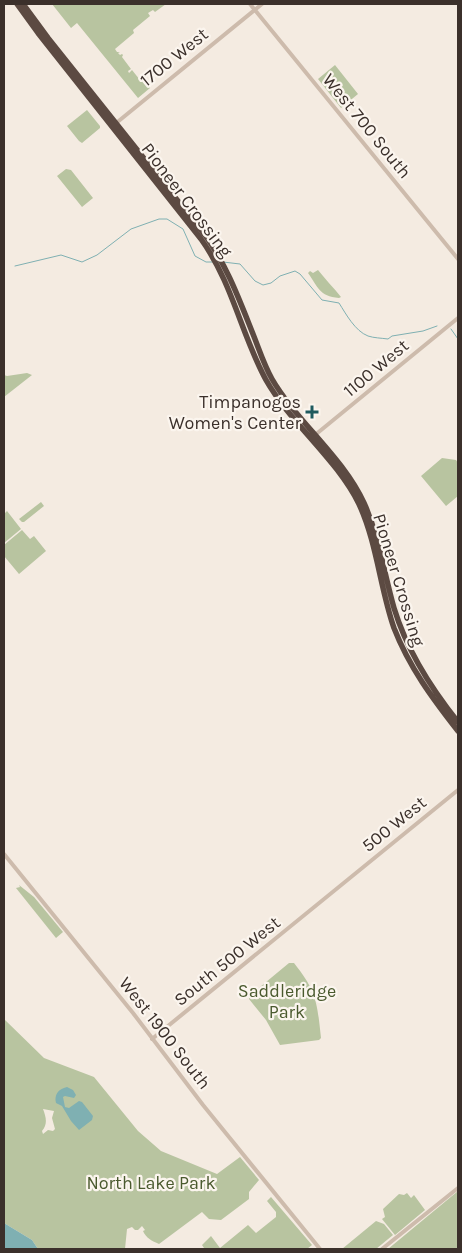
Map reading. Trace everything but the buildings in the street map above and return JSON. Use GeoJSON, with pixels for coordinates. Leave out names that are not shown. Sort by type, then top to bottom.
{"type":"FeatureCollection","features":[{"type":"Feature","properties":{"kind":"highway","name":"Pioneer Crossing"},"geometry":{"type":"LineString","coordinates":[[17,4],[38,33],[205,236],[219,262],[271,377],[307,430],[349,477],[364,501],[394,607],[408,646],[426,679],[458,722]]}},
{"type":"Feature","properties":{"kind":"highway"},"geometry":{"type":"LineString","coordinates":[[23,4],[111,117],[114,125]]}},
{"type":"Feature","properties":{"kind":"highway","name":"Pioneer Crossing"},"geometry":{"type":"LineString","coordinates":[[313,437],[359,504],[368,528],[388,608],[403,648],[421,682],[458,730]]}},
{"type":"Feature","properties":{"kind":"street","name":"West 700 South"},"geometry":{"type":"LineString","coordinates":[[250,4],[458,259]]}},
{"type":"Feature","properties":{"kind":"street","name":"1700 West"},"geometry":{"type":"LineString","coordinates":[[114,125],[262,4]]}},
{"type":"Feature","properties":{"kind":"street","name":"1100 West"},"geometry":{"type":"LineString","coordinates":[[313,437],[458,318]]}},
{"type":"Feature","properties":{"kind":"street","name":"500 West"},"geometry":{"type":"LineString","coordinates":[[296,922],[458,790]]}},
{"type":"Feature","properties":{"kind":"street","name":"West 1900 South"},"geometry":{"type":"LineString","coordinates":[[4,854],[320,1249]]}},
{"type":"Feature","properties":{"kind":"street","name":"South 500 West"},"geometry":{"type":"LineString","coordinates":[[152,1039],[296,922]]}},
{"type":"Feature","properties":{"kind":"street"},"geometry":{"type":"LineString","coordinates":[[382,1249],[458,1188]]}},
{"type":"Feature","properties":{"kind":"green space"},"geometry":{"type":"Polygon","coordinates":[[[52,4],[166,4],[155,12],[153,10],[148,13],[150,16],[115,49],[117,52],[120,52],[118,53],[120,55],[123,55],[122,57],[131,69],[128,71],[129,73],[132,70],[150,88],[138,98],[77,23],[71,28],[52,4]]]}},
{"type":"Feature","properties":{"kind":"green space"},"geometry":{"type":"Polygon","coordinates":[[[335,65],[358,94],[341,108],[318,79],[335,65]]]}},
{"type":"Feature","properties":{"kind":"green space"},"geometry":{"type":"Polygon","coordinates":[[[87,110],[100,128],[82,143],[67,126],[87,110]]]}},
{"type":"Feature","properties":{"kind":"green space"},"geometry":{"type":"Polygon","coordinates":[[[66,169],[71,170],[93,198],[82,207],[57,176],[66,169]]]}},
{"type":"Feature","properties":{"kind":"green space"},"geometry":{"type":"Polygon","coordinates":[[[318,270],[341,297],[332,297],[320,290],[308,273],[318,270]]]}},
{"type":"Feature","properties":{"kind":"green space"},"geometry":{"type":"Polygon","coordinates":[[[27,373],[32,375],[4,397],[4,375],[27,373]]]}},
{"type":"Feature","properties":{"kind":"green space"},"geometry":{"type":"Polygon","coordinates":[[[442,458],[456,460],[458,463],[458,496],[446,506],[421,476],[442,458]]]}},
{"type":"Feature","properties":{"kind":"green space"},"geometry":{"type":"Polygon","coordinates":[[[41,502],[44,506],[24,522],[19,519],[41,502]]]}},
{"type":"Feature","properties":{"kind":"green space"},"geometry":{"type":"Polygon","coordinates":[[[7,511],[21,529],[4,543],[4,514],[7,511]]]}},
{"type":"Feature","properties":{"kind":"green space"},"geometry":{"type":"Polygon","coordinates":[[[22,530],[30,539],[34,536],[46,551],[19,574],[4,556],[4,545],[22,530]]]}},
{"type":"Feature","properties":{"kind":"green space"},"geometry":{"type":"Polygon","coordinates":[[[19,885],[34,897],[63,932],[56,938],[16,888],[20,887],[19,885]]]}},
{"type":"Feature","properties":{"kind":"green space","name":"Saddleridge Park"},"geometry":{"type":"Polygon","coordinates":[[[289,963],[294,963],[312,990],[318,1015],[321,1038],[319,1040],[280,1045],[266,1020],[249,999],[249,996],[289,963]]]}},
{"type":"Feature","properties":{"kind":"green space","name":"North Lake Park"},"geometry":{"type":"Polygon","coordinates":[[[4,1019],[44,1058],[94,1077],[138,1131],[161,1151],[217,1174],[240,1157],[259,1180],[249,1192],[249,1199],[221,1220],[209,1219],[202,1212],[159,1244],[146,1236],[142,1226],[138,1230],[132,1227],[127,1229],[125,1249],[38,1249],[32,1240],[4,1223],[4,1019]],[[43,1109],[46,1120],[42,1131],[43,1134],[48,1130],[53,1131],[55,1129],[52,1118],[54,1111],[43,1109]]]}},
{"type":"Feature","properties":{"kind":"green space"},"geometry":{"type":"Polygon","coordinates":[[[458,1191],[458,1249],[388,1249],[458,1191]]]}},
{"type":"Feature","properties":{"kind":"green space"},"geometry":{"type":"Polygon","coordinates":[[[407,1193],[411,1198],[414,1195],[425,1210],[395,1235],[382,1219],[385,1217],[383,1209],[399,1194],[404,1195],[407,1193]]]}},
{"type":"Feature","properties":{"kind":"green space"},"geometry":{"type":"Polygon","coordinates":[[[271,1197],[312,1245],[307,1249],[202,1249],[204,1248],[202,1245],[211,1236],[220,1248],[248,1225],[256,1233],[276,1217],[276,1212],[267,1201],[271,1197]]]}},
{"type":"Feature","properties":{"kind":"green space"},"geometry":{"type":"Polygon","coordinates":[[[376,1221],[384,1224],[393,1235],[376,1249],[342,1249],[376,1221]]]}},
{"type":"Feature","properties":{"kind":"water"},"geometry":{"type":"Polygon","coordinates":[[[67,1087],[73,1090],[76,1095],[74,1098],[63,1097],[65,1107],[69,1108],[79,1101],[82,1102],[93,1116],[92,1120],[79,1130],[62,1106],[56,1103],[57,1093],[67,1087]]]}},
{"type":"Feature","properties":{"kind":"water"},"geometry":{"type":"Polygon","coordinates":[[[4,1223],[32,1240],[38,1249],[4,1249],[4,1223]]]}},
{"type":"Feature","properties":{"kind":"waterway"},"geometry":{"type":"LineString","coordinates":[[15,266],[61,255],[82,262],[97,255],[131,229],[159,219],[167,219],[183,229],[195,256],[206,262],[212,262]]}},
{"type":"Feature","properties":{"kind":"waterway"},"geometry":{"type":"LineString","coordinates":[[223,262],[240,264],[255,281],[263,285],[295,271],[300,274],[322,300],[339,303],[355,326],[368,336],[388,339],[392,336],[423,331],[437,326]]}},
{"type":"Feature","properties":{"kind":"waterway"},"geometry":{"type":"LineString","coordinates":[[451,329],[458,339]]}},
{"type":"Feature","properties":{"kind":"place","name":"Timpanogos Women's Center"},"geometry":{"type":"Point","coordinates":[312,412]}}]}
